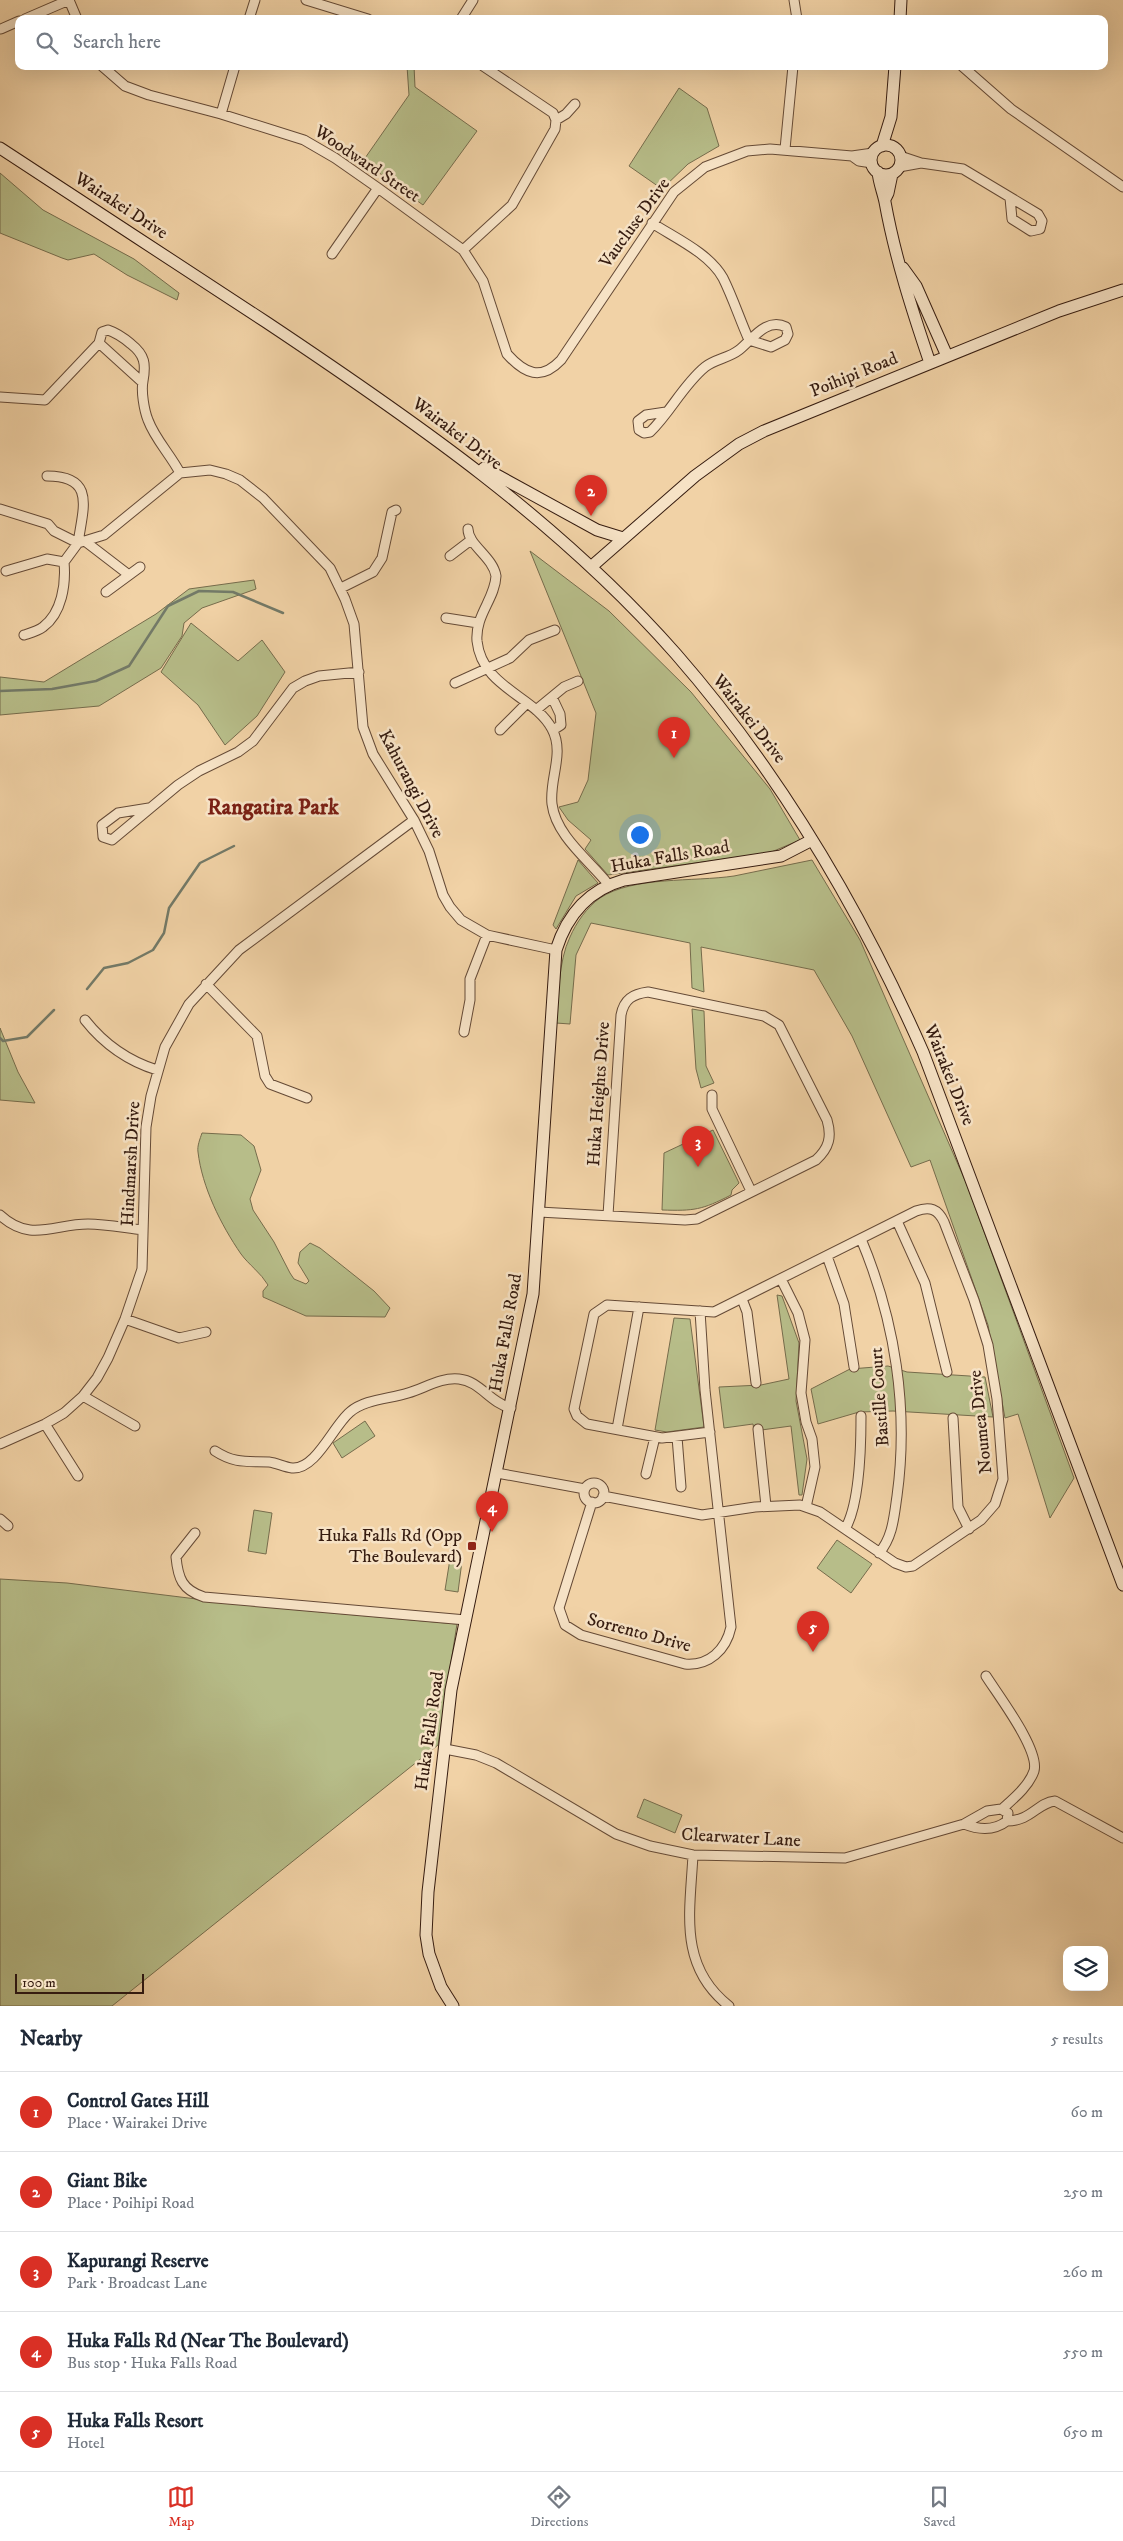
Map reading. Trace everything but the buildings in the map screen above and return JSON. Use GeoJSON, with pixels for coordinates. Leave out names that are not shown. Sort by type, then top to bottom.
{"type":"FeatureCollection","features":[{"type":"Feature","properties":{"kind":"main road"},"geometry":{"type":"LineString","coordinates":[[900,15],[901,0]]}},
{"type":"Feature","properties":{"kind":"main road"},"geometry":{"type":"LineString","coordinates":[[895,70],[890,117],[876,159],[888,226],[900,264],[904,287],[930,363]]}},
{"type":"Feature","properties":{"kind":"main road"},"geometry":{"type":"LineString","coordinates":[[884,199],[888,193],[897,161],[890,117]]}},
{"type":"Feature","properties":{"kind":"main road","name":"Wairakei Drive"},"geometry":{"type":"LineString","coordinates":[[0,148],[350,378],[459,454],[535,517],[591,567],[676,654],[725,714],[786,798],[812,840],[874,951],[923,1052],[1123,1585]]}},
{"type":"Feature","properties":{"kind":"main road"},"geometry":{"type":"LineString","coordinates":[[876,159],[897,161]]}},
{"type":"Feature","properties":{"kind":"main road"},"geometry":{"type":"LineString","coordinates":[[876,159],[897,161]]}},
{"type":"Feature","properties":{"kind":"main road"},"geometry":{"type":"LineString","coordinates":[[900,264],[916,286],[947,356]]}},
{"type":"Feature","properties":{"kind":"main road","name":"Poihipi Road"},"geometry":{"type":"LineString","coordinates":[[591,567],[695,476],[739,444],[787,420],[1059,311],[1123,290]]}},
{"type":"Feature","properties":{"kind":"main road"},"geometry":{"type":"LineString","coordinates":[[459,454],[597,530],[623,538]]}},
{"type":"Feature","properties":{"kind":"main road","name":"Huka Falls Road"},"geometry":{"type":"LineString","coordinates":[[453,2006],[433,1968],[426,1935],[428,1892],[451,1690],[531,1311],[556,950],[562,932],[579,906],[608,884],[781,856],[812,840]]}},
{"type":"Feature","properties":{"kind":"street"},"geometry":{"type":"LineString","coordinates":[[34,15],[69,0],[75,15]]}},
{"type":"Feature","properties":{"kind":"street"},"geometry":{"type":"LineString","coordinates":[[250,15],[255,0]]}},
{"type":"Feature","properties":{"kind":"street"},"geometry":{"type":"LineString","coordinates":[[306,0],[355,15]]}},
{"type":"Feature","properties":{"kind":"street"},"geometry":{"type":"LineString","coordinates":[[464,15],[474,0]]}},
{"type":"Feature","properties":{"kind":"street"},"geometry":{"type":"LineString","coordinates":[[794,0],[796,15]]}},
{"type":"Feature","properties":{"kind":"street"},"geometry":{"type":"LineString","coordinates":[[1,29],[15,23]]}},
{"type":"Feature","properties":{"kind":"street","name":"Woodward Street"},"geometry":{"type":"LineString","coordinates":[[107,70],[125,86],[148,95],[221,114],[304,140],[336,158],[463,250],[483,281],[508,354],[525,369],[543,373]]}},
{"type":"Feature","properties":{"kind":"street"},"geometry":{"type":"LineString","coordinates":[[221,114],[234,70]]}},
{"type":"Feature","properties":{"kind":"street"},"geometry":{"type":"LineString","coordinates":[[463,250],[512,204],[556,129],[556,120],[553,114],[543,105],[489,70]]}},
{"type":"Feature","properties":{"kind":"street"},"geometry":{"type":"LineString","coordinates":[[785,149],[793,70]]}},
{"type":"Feature","properties":{"kind":"street"},"geometry":{"type":"LineString","coordinates":[[967,70],[1011,109],[1123,187]]}},
{"type":"Feature","properties":{"kind":"street"},"geometry":{"type":"LineString","coordinates":[[556,120],[566,114],[575,104]]}},
{"type":"Feature","properties":{"kind":"street","name":"Vaucluse Drive"},"geometry":{"type":"LineString","coordinates":[[543,373],[550,371],[561,360],[674,192],[705,167],[746,151],[785,149],[852,156],[859,161],[876,159]]}},
{"type":"Feature","properties":{"kind":"street"},"geometry":{"type":"LineString","coordinates":[[897,161],[963,169],[1010,198]]}},
{"type":"Feature","properties":{"kind":"street"},"geometry":{"type":"LineString","coordinates":[[332,254],[378,188]]}},
{"type":"Feature","properties":{"kind":"street"},"geometry":{"type":"LineString","coordinates":[[652,223],[701,255],[714,267],[722,278],[749,340],[736,352],[704,368],[666,412]]}},
{"type":"Feature","properties":{"kind":"street"},"geometry":{"type":"LineString","coordinates":[[0,397],[45,400],[99,343],[102,332],[108,330],[121,335],[138,349],[145,365],[142,382],[147,417],[154,434],[170,454],[180,473],[104,535],[82,542],[64,562],[58,607],[42,627],[24,635]]}},
{"type":"Feature","properties":{"kind":"street"},"geometry":{"type":"LineString","coordinates":[[99,343],[142,382]]}},
{"type":"Feature","properties":{"kind":"street","name":"Kahurangi Drive"},"geometry":{"type":"LineString","coordinates":[[180,473],[210,470],[240,480],[270,504],[314,548],[330,568],[354,624],[363,727],[373,754],[414,820],[429,851],[443,895],[450,907],[461,920],[487,935],[556,950]]}},
{"type":"Feature","properties":{"kind":"street"},"geometry":{"type":"LineString","coordinates":[[47,476],[66,476],[77,483],[82,492],[84,500],[82,542]]}},
{"type":"Feature","properties":{"kind":"street"},"geometry":{"type":"LineString","coordinates":[[0,509],[48,524],[54,531],[82,542],[128,576]]}},
{"type":"Feature","properties":{"kind":"street"},"geometry":{"type":"LineString","coordinates":[[340,588],[373,572],[382,558],[392,512],[396,510]]}},
{"type":"Feature","properties":{"kind":"street"},"geometry":{"type":"LineString","coordinates":[[468,529],[471,540],[495,569],[496,576],[478,623],[477,642],[481,656],[488,669],[526,704],[536,710],[552,730],[558,758],[552,790],[552,805],[555,815],[564,833],[608,884]]}},
{"type":"Feature","properties":{"kind":"street"},"geometry":{"type":"LineString","coordinates":[[450,556],[471,540]]}},
{"type":"Feature","properties":{"kind":"street"},"geometry":{"type":"LineString","coordinates":[[6,571],[47,559],[64,562]]}},
{"type":"Feature","properties":{"kind":"street"},"geometry":{"type":"LineString","coordinates":[[106,592],[140,567]]}},
{"type":"Feature","properties":{"kind":"street"},"geometry":{"type":"LineString","coordinates":[[446,618],[478,623]]}},
{"type":"Feature","properties":{"kind":"street"},"geometry":{"type":"LineString","coordinates":[[455,684],[510,658],[529,640],[555,630]]}},
{"type":"Feature","properties":{"kind":"street"},"geometry":{"type":"LineString","coordinates":[[149,808],[115,814],[102,825],[104,836],[112,840],[178,785],[199,771],[238,752],[253,741],[268,724],[284,698],[305,680],[320,676],[359,672]]}},
{"type":"Feature","properties":{"kind":"street"},"geometry":{"type":"LineString","coordinates":[[536,710],[552,697],[578,681]]}},
{"type":"Feature","properties":{"kind":"street"},"geometry":{"type":"LineString","coordinates":[[552,697],[560,714],[561,725],[552,730]]}},
{"type":"Feature","properties":{"kind":"street"},"geometry":{"type":"LineString","coordinates":[[500,730],[526,704]]}},
{"type":"Feature","properties":{"kind":"street","name":"Hindmarsh Drive"},"geometry":{"type":"LineString","coordinates":[[0,1444],[46,1424],[64,1413],[83,1396],[97,1378],[125,1320],[142,1269],[146,1127],[157,1070],[179,1020],[206,984],[239,950],[414,820]]}},
{"type":"Feature","properties":{"kind":"street"},"geometry":{"type":"LineString","coordinates":[[464,1032],[470,1000],[470,979],[487,935]]}},
{"type":"Feature","properties":{"kind":"street"},"geometry":{"type":"LineString","coordinates":[[206,984],[257,1036],[265,1076],[270,1084],[307,1098]]}},
{"type":"Feature","properties":{"kind":"street","name":"Huka Heights Drive"},"geometry":{"type":"LineString","coordinates":[[539,1212],[697,1219],[816,1160],[829,1144],[830,1132],[827,1120],[779,1025],[764,1016],[648,992],[636,993],[622,1006],[608,1215]]}},
{"type":"Feature","properties":{"kind":"street"},"geometry":{"type":"LineString","coordinates":[[85,1020],[98,1037],[122,1054],[157,1070]]}},
{"type":"Feature","properties":{"kind":"street"},"geometry":{"type":"LineString","coordinates":[[712,1095],[712,1108],[751,1191]]}},
{"type":"Feature","properties":{"kind":"street","name":"Noumea Drive"},"geometry":{"type":"LineString","coordinates":[[603,1496],[702,1515],[792,1504],[806,1507],[820,1512],[900,1566],[913,1566],[981,1520],[995,1504],[1003,1479],[996,1393],[988,1345],[974,1300],[942,1216],[928,1208],[714,1312],[607,1304],[594,1314],[574,1409],[577,1416],[587,1424],[617,1429]]}},
{"type":"Feature","properties":{"kind":"street"},"geometry":{"type":"LineString","coordinates":[[0,1215],[11,1225],[32,1231],[88,1224],[143,1230]]}},
{"type":"Feature","properties":{"kind":"street"},"geometry":{"type":"LineString","coordinates":[[898,1221],[925,1284],[947,1372]]}},
{"type":"Feature","properties":{"kind":"street","name":"Bastille Court"},"geometry":{"type":"LineString","coordinates":[[861,1240],[887,1316],[894,1345],[900,1406],[901,1447],[896,1498],[890,1534],[879,1553]]}},
{"type":"Feature","properties":{"kind":"street"},"geometry":{"type":"LineString","coordinates":[[828,1256],[844,1304],[853,1346],[854,1367]]}},
{"type":"Feature","properties":{"kind":"street"},"geometry":{"type":"LineString","coordinates":[[781,1280],[798,1313],[806,1340],[801,1393],[806,1422],[812,1439],[815,1467],[806,1507]]}},
{"type":"Feature","properties":{"kind":"street"},"geometry":{"type":"LineString","coordinates":[[742,1299],[747,1312],[756,1383]]}},
{"type":"Feature","properties":{"kind":"street"},"geometry":{"type":"LineString","coordinates":[[639,1307],[617,1429],[655,1437],[677,1437],[710,1432]]}},
{"type":"Feature","properties":{"kind":"street"},"geometry":{"type":"LineString","coordinates":[[700,1312],[719,1513]]}},
{"type":"Feature","properties":{"kind":"street"},"geometry":{"type":"LineString","coordinates":[[125,1320],[179,1338],[206,1332]]}},
{"type":"Feature","properties":{"kind":"street"},"geometry":{"type":"LineString","coordinates":[[214,1451],[242,1463],[270,1462],[293,1468],[304,1465],[314,1459],[339,1423],[351,1411],[363,1405],[411,1393],[446,1379],[471,1381],[492,1400],[511,1408]]}},
{"type":"Feature","properties":{"kind":"street"},"geometry":{"type":"LineString","coordinates":[[83,1396],[135,1426]]}},
{"type":"Feature","properties":{"kind":"street"},"geometry":{"type":"LineString","coordinates":[[845,1529],[853,1512],[861,1416]]}},
{"type":"Feature","properties":{"kind":"street"},"geometry":{"type":"LineString","coordinates":[[953,1418],[958,1507],[969,1529]]}},
{"type":"Feature","properties":{"kind":"street"},"geometry":{"type":"LineString","coordinates":[[46,1424],[78,1476]]}},
{"type":"Feature","properties":{"kind":"street"},"geometry":{"type":"LineString","coordinates":[[758,1429],[766,1506]]}},
{"type":"Feature","properties":{"kind":"street"},"geometry":{"type":"LineString","coordinates":[[646,1474],[655,1437]]}},
{"type":"Feature","properties":{"kind":"street"},"geometry":{"type":"LineString","coordinates":[[677,1437],[681,1487]]}},
{"type":"Feature","properties":{"kind":"street"},"geometry":{"type":"LineString","coordinates":[[497,1473],[585,1489]]}},
{"type":"Feature","properties":{"kind":"street"},"geometry":{"type":"LineString","coordinates":[[596,1483],[602,1487],[603,1496],[599,1501],[592,1502],[586,1498],[585,1489],[590,1484],[596,1483]]}},
{"type":"Feature","properties":{"kind":"street","name":"Sorrento Drive"},"geometry":{"type":"LineString","coordinates":[[592,1502],[559,1608],[566,1625],[581,1635],[685,1664],[701,1663],[715,1656],[726,1644],[731,1627],[719,1513]]}},
{"type":"Feature","properties":{"kind":"street"},"geometry":{"type":"LineString","coordinates":[[0,1519],[8,1526]]}},
{"type":"Feature","properties":{"kind":"street"},"geometry":{"type":"LineString","coordinates":[[195,1533],[176,1557],[181,1583],[193,1594],[204,1597],[466,1620]]}},
{"type":"Feature","properties":{"kind":"street"},"geometry":{"type":"LineString","coordinates":[[986,1676],[1025,1736],[1035,1762],[1031,1777],[1002,1809],[1008,1814],[1007,1821]]}},
{"type":"Feature","properties":{"kind":"street","name":"Clearwater Lane"},"geometry":{"type":"LineString","coordinates":[[445,1749],[476,1755],[496,1763],[616,1834],[650,1846],[693,1855],[845,1858],[964,1824],[987,1812],[1002,1809]]}},
{"type":"Feature","properties":{"kind":"street","name":"Clearwater Lane"},"geometry":{"type":"LineString","coordinates":[[964,1824],[986,1830],[1001,1826],[1007,1821],[1027,1817],[1049,1802],[1055,1801],[1123,1838]]}},
{"type":"Feature","properties":{"kind":"street"},"geometry":{"type":"LineString","coordinates":[[693,1855],[689,1928],[692,1954],[704,1981],[717,1997],[729,2006]]}},
{"type":"Feature","properties":{"kind":"green space"},"geometry":{"type":"Polygon","coordinates":[[[407,70],[414,70],[415,87],[477,131],[423,205],[363,161],[409,95],[407,70]]]}},
{"type":"Feature","properties":{"kind":"green space"},"geometry":{"type":"Polygon","coordinates":[[[679,88],[707,108],[719,146],[688,164],[662,189],[629,166],[679,88]]]}},
{"type":"Feature","properties":{"kind":"green space"},"geometry":{"type":"Polygon","coordinates":[[[0,173],[43,210],[134,259],[179,293],[177,300],[127,275],[94,254],[68,260],[0,233],[0,173]]]}},
{"type":"Feature","properties":{"kind":"green space"},"geometry":{"type":"Polygon","coordinates":[[[530,551],[609,611],[691,692],[770,789],[800,840],[769,853],[608,875],[585,849],[591,840],[568,820],[559,807],[578,802],[588,780],[596,713],[530,551]]]}},
{"type":"Feature","properties":{"kind":"green space"},"geometry":{"type":"Polygon","coordinates":[[[254,580],[256,589],[202,608],[184,623],[182,636],[161,668],[99,706],[0,715],[0,677],[44,682],[156,614],[189,589],[254,580]]]}},
{"type":"Feature","properties":{"kind":"green space"},"geometry":{"type":"Polygon","coordinates":[[[191,623],[238,661],[262,640],[285,672],[257,716],[225,745],[198,705],[161,672],[191,623]]]}},
{"type":"Feature","properties":{"kind":"green space"},"geometry":{"type":"Polygon","coordinates":[[[578,860],[598,883],[576,896],[556,929],[553,925],[578,860]]]}},
{"type":"Feature","properties":{"kind":"green space"},"geometry":{"type":"Polygon","coordinates":[[[812,860],[860,940],[967,1185],[1074,1478],[1050,1518],[1018,1414],[1005,1418],[988,1325],[930,1160],[911,1167],[852,1036],[814,970],[701,947],[704,992],[692,988],[690,943],[591,923],[576,955],[570,1024],[556,1023],[561,968],[566,947],[579,921],[586,911],[600,898],[629,886],[664,881],[734,876],[812,860]]]}},
{"type":"Feature","properties":{"kind":"green space"},"geometry":{"type":"Polygon","coordinates":[[[692,1009],[704,1011],[706,1066],[714,1083],[701,1088],[696,1069],[692,1009]]]}},
{"type":"Feature","properties":{"kind":"green space"},"geometry":{"type":"Polygon","coordinates":[[[0,1028],[18,1072],[35,1103],[0,1100],[0,1028]]]}},
{"type":"Feature","properties":{"kind":"green space"},"geometry":{"type":"Polygon","coordinates":[[[713,1130],[739,1183],[732,1190],[731,1195],[705,1207],[690,1210],[662,1210],[664,1153],[713,1130]]]}},
{"type":"Feature","properties":{"kind":"green space"},"geometry":{"type":"Polygon","coordinates":[[[202,1133],[241,1135],[254,1146],[261,1170],[250,1199],[253,1210],[274,1242],[294,1279],[306,1284],[309,1281],[298,1263],[300,1252],[310,1243],[320,1248],[374,1291],[390,1308],[385,1317],[306,1316],[263,1297],[263,1291],[268,1285],[244,1258],[234,1243],[208,1192],[198,1152],[202,1133]]]}},
{"type":"Feature","properties":{"kind":"green space"},"geometry":{"type":"Polygon","coordinates":[[[777,1295],[782,1296],[799,1343],[796,1401],[807,1459],[802,1495],[799,1495],[791,1426],[754,1431],[753,1424],[724,1428],[719,1387],[761,1385],[789,1379],[777,1295]]]}},
{"type":"Feature","properties":{"kind":"green space"},"geometry":{"type":"Polygon","coordinates":[[[674,1318],[690,1319],[704,1427],[667,1432],[655,1430],[674,1318]]]}},
{"type":"Feature","properties":{"kind":"green space"},"geometry":{"type":"Polygon","coordinates":[[[888,1366],[907,1372],[985,1377],[993,1417],[893,1411],[859,1412],[818,1424],[811,1389],[850,1369],[888,1366]]]}},
{"type":"Feature","properties":{"kind":"green space"},"geometry":{"type":"Polygon","coordinates":[[[365,1421],[375,1436],[342,1458],[333,1443],[365,1421]]]}},
{"type":"Feature","properties":{"kind":"green space"},"geometry":{"type":"Polygon","coordinates":[[[254,1510],[272,1513],[266,1554],[248,1551],[254,1510]]]}},
{"type":"Feature","properties":{"kind":"green space"},"geometry":{"type":"Polygon","coordinates":[[[837,1540],[872,1564],[851,1593],[817,1568],[837,1540]]]}},
{"type":"Feature","properties":{"kind":"green space"},"geometry":{"type":"Polygon","coordinates":[[[450,1559],[462,1561],[458,1592],[445,1590],[450,1559]]]}},
{"type":"Feature","properties":{"kind":"green space"},"geometry":{"type":"Polygon","coordinates":[[[0,1579],[67,1583],[245,1605],[457,1624],[438,1745],[112,2006],[0,2006],[0,1579]]]}},
{"type":"Feature","properties":{"kind":"green space"},"geometry":{"type":"Polygon","coordinates":[[[644,1799],[682,1815],[675,1833],[637,1817],[644,1799]]]}},
{"type":"Feature","properties":{"kind":"waterway"},"geometry":{"type":"LineString","coordinates":[[0,691],[52,689],[96,681],[129,666],[168,606],[199,591],[233,592],[283,613]]}},
{"type":"Feature","properties":{"kind":"waterway"},"geometry":{"type":"LineString","coordinates":[[87,989],[104,968],[128,963],[153,950],[164,933],[169,908],[200,863],[234,846]]}},
{"type":"Feature","properties":{"kind":"waterway"},"geometry":{"type":"LineString","coordinates":[[0,1038],[3,1041],[27,1037],[54,1010]]}},
{"type":"Feature","properties":{"kind":"place","name":"Giant Bike"},"geometry":{"type":"Point","coordinates":[591,516]}},
{"type":"Feature","properties":{"kind":"place","name":"Control Gates Hill"},"geometry":{"type":"Point","coordinates":[674,758]}},
{"type":"Feature","properties":{"kind":"place","name":"Kapurangi Reserve"},"geometry":{"type":"Point","coordinates":[698,1167]}},
{"type":"Feature","properties":{"kind":"place","name":"Huka Falls Rd (Near The Boulevard)"},"geometry":{"type":"Point","coordinates":[492,1532]}},
{"type":"Feature","properties":{"kind":"place","name":"Huka Falls Rd (Opp The Boulevard)"},"geometry":{"type":"Point","coordinates":[472,1546]}},
{"type":"Feature","properties":{"kind":"place","name":"Huka Falls Resort"},"geometry":{"type":"Point","coordinates":[813,1652]}},
{"type":"Feature","properties":{"kind":"district","name":"Rangatira Park"},"geometry":{"type":"Point","coordinates":[273,807]}}]}
